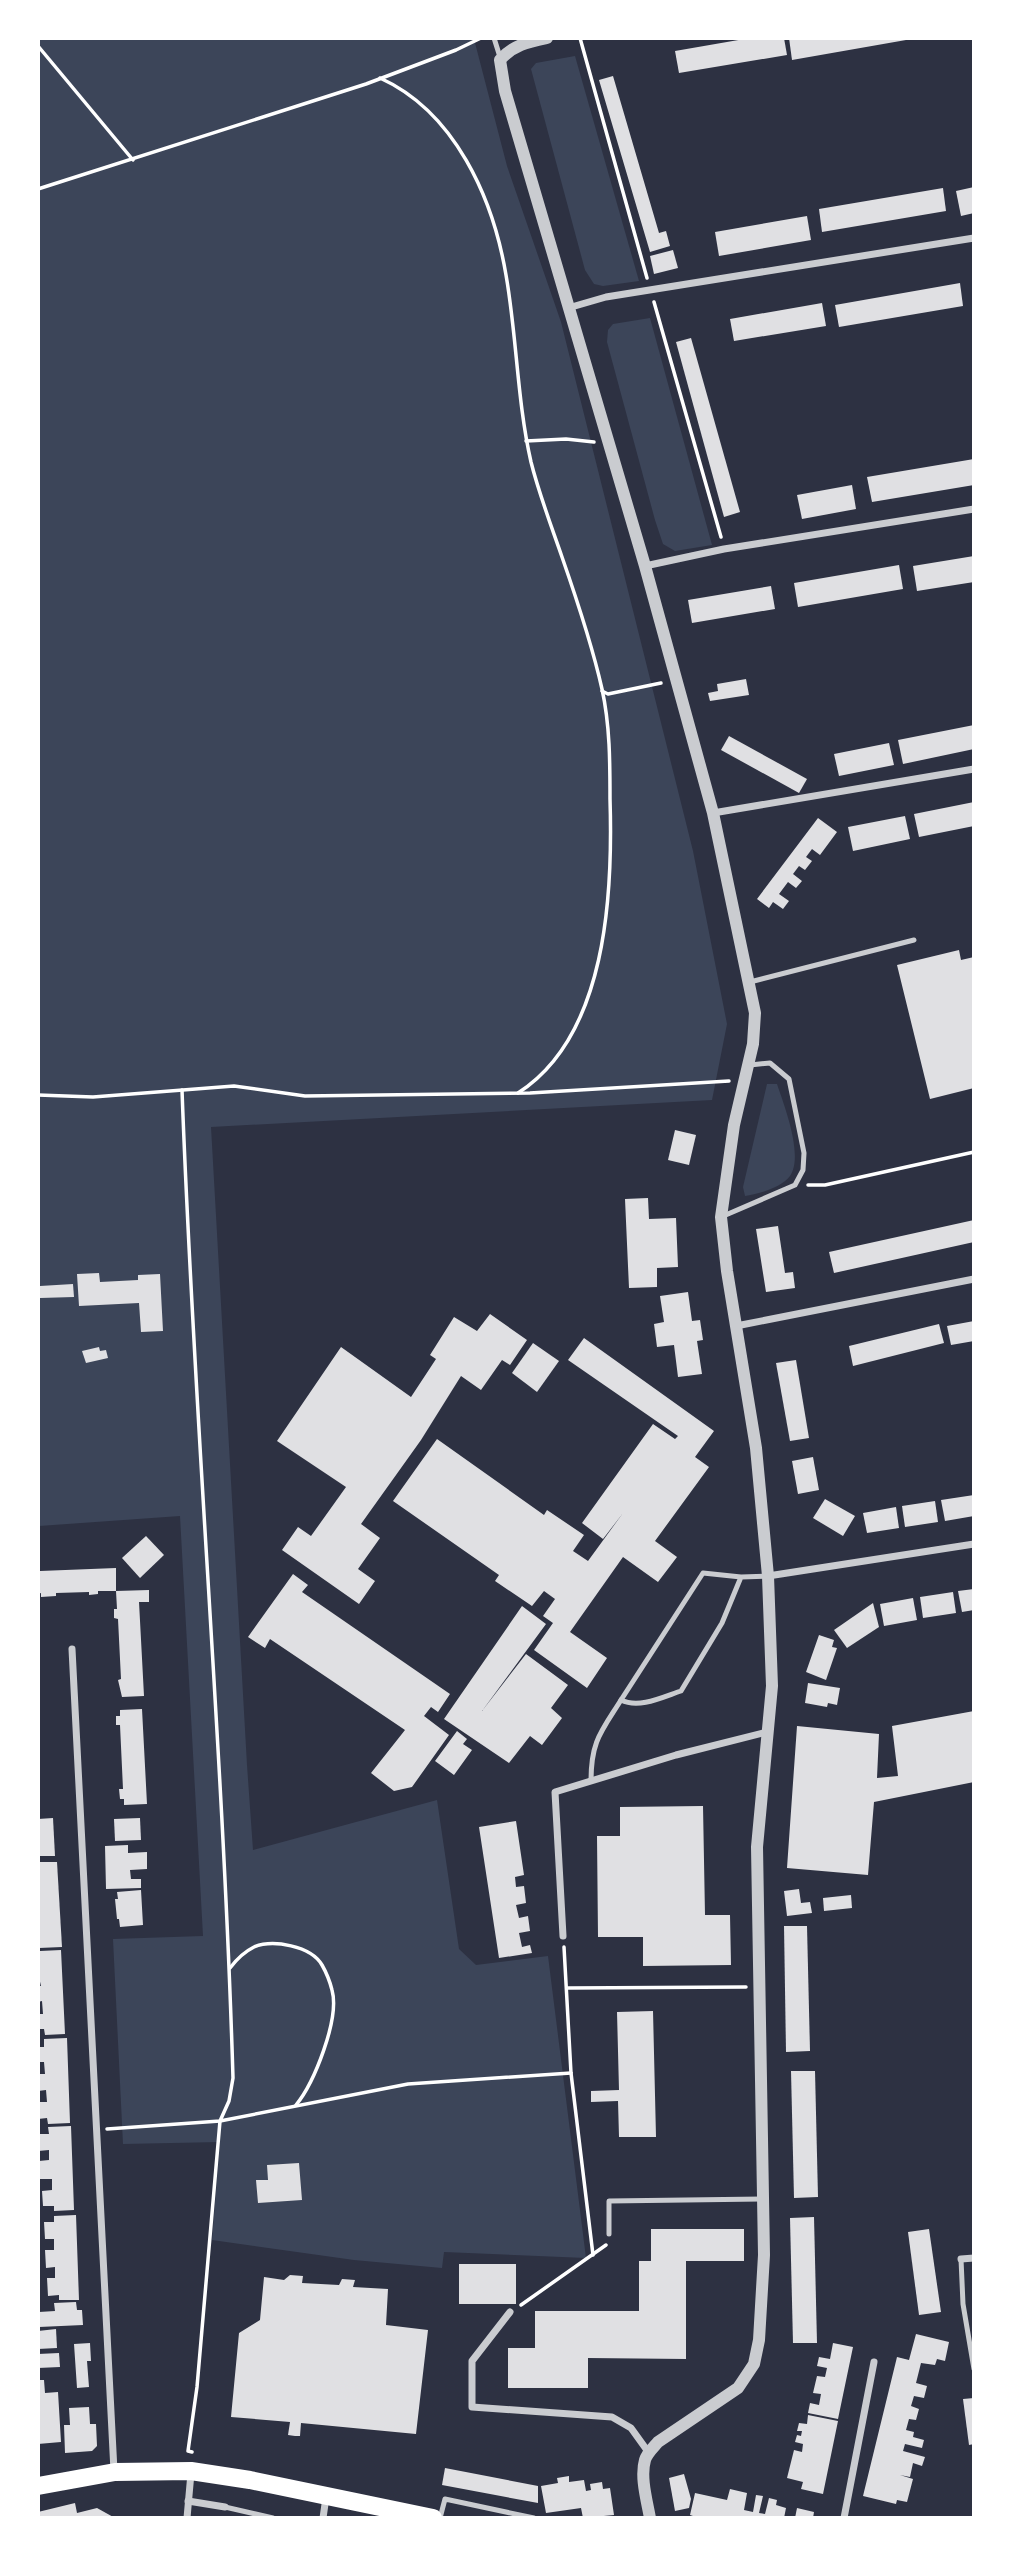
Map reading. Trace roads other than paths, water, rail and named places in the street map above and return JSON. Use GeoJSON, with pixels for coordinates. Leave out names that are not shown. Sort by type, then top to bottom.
{"type":"FeatureCollection","features":[{"type":"Feature","properties":{"kind":"main road"},"geometry":{"type":"LineString","coordinates":[[38,2486],[114,2472],[191,2471],[433,2518]]}},
{"type":"Feature","properties":{"kind":"street"},"geometry":{"type":"LineString","coordinates":[[547,38],[519,45],[508,51],[500,60],[505,91],[645,566],[713,813],[755,1013],[749,1065],[734,1125],[721,1217],[759,1473],[768,1576],[772,1686],[757,1847],[765,2255],[759,2340],[754,2364],[738,2388],[658,2442],[649,2453],[644,2473],[650,2518]]}},
{"type":"Feature","properties":{"kind":"street"},"geometry":{"type":"LineString","coordinates":[[568,309],[606,297],[974,239]]}},
{"type":"Feature","properties":{"kind":"street"},"geometry":{"type":"LineString","coordinates":[[645,566],[724,549],[974,509]]}},
{"type":"Feature","properties":{"kind":"street"},"geometry":{"type":"LineString","coordinates":[[713,813],[974,769]]}},
{"type":"Feature","properties":{"kind":"street"},"geometry":{"type":"LineString","coordinates":[[736,1326],[974,1279]]}},
{"type":"Feature","properties":{"kind":"street"},"geometry":{"type":"LineString","coordinates":[[768,1576],[974,1544]]}},
{"type":"Feature","properties":{"kind":"street"},"geometry":{"type":"LineString","coordinates":[[72,1649],[114,2472]]}},
{"type":"Feature","properties":{"kind":"street"},"geometry":{"type":"LineString","coordinates":[[563,1936],[555,1792],[676,1755],[767,1732]]}},
{"type":"Feature","properties":{"kind":"street"},"geometry":{"type":"LineString","coordinates":[[961,2259],[974,2258]]}},
{"type":"Feature","properties":{"kind":"street"},"geometry":{"type":"LineString","coordinates":[[510,2312],[472,2361],[472,2407],[612,2417],[631,2428],[649,2453]]}},
{"type":"Feature","properties":{"kind":"street"},"geometry":{"type":"LineString","coordinates":[[844,2518],[874,2362]]}},
{"type":"Feature","properties":{"kind":"street"},"geometry":{"type":"LineString","coordinates":[[187,2518],[191,2471]]}},
{"type":"Feature","properties":{"kind":"street"},"geometry":{"type":"LineString","coordinates":[[323,2518],[327,2496]]}},
{"type":"Feature","properties":{"kind":"street"},"geometry":{"type":"LineString","coordinates":[[188,2501],[225,2507]]}},
{"type":"Feature","properties":{"kind":"lane"},"geometry":{"type":"LineString","coordinates":[[494,38],[500,60]]}},
{"type":"Feature","properties":{"kind":"lane"},"geometry":{"type":"LineString","coordinates":[[750,982],[914,940]]}},
{"type":"Feature","properties":{"kind":"lane"},"geometry":{"type":"LineString","coordinates":[[721,1217],[795,1185],[803,1170],[804,1153],[789,1079],[770,1063],[749,1065]]}},
{"type":"Feature","properties":{"kind":"lane"},"geometry":{"type":"LineString","coordinates":[[592,1781],[591,1764],[596,1739],[703,1573],[741,1577],[768,1576]]}},
{"type":"Feature","properties":{"kind":"lane"},"geometry":{"type":"LineString","coordinates":[[621,1699],[629,1704],[646,1702],[681,1691],[722,1623],[741,1577]]}},
{"type":"Feature","properties":{"kind":"lane"},"geometry":{"type":"LineString","coordinates":[[609,2234],[609,2201],[763,2199]]}},
{"type":"Feature","properties":{"kind":"lane"},"geometry":{"type":"LineString","coordinates":[[961,2259],[963,2304],[974,2369]]}},
{"type":"Feature","properties":{"kind":"lane"},"geometry":{"type":"LineString","coordinates":[[440,2518],[445,2499],[534,2518]]}},
{"type":"Feature","properties":{"kind":"lane"},"geometry":{"type":"LineString","coordinates":[[225,2507],[274,2518]]}}]}
